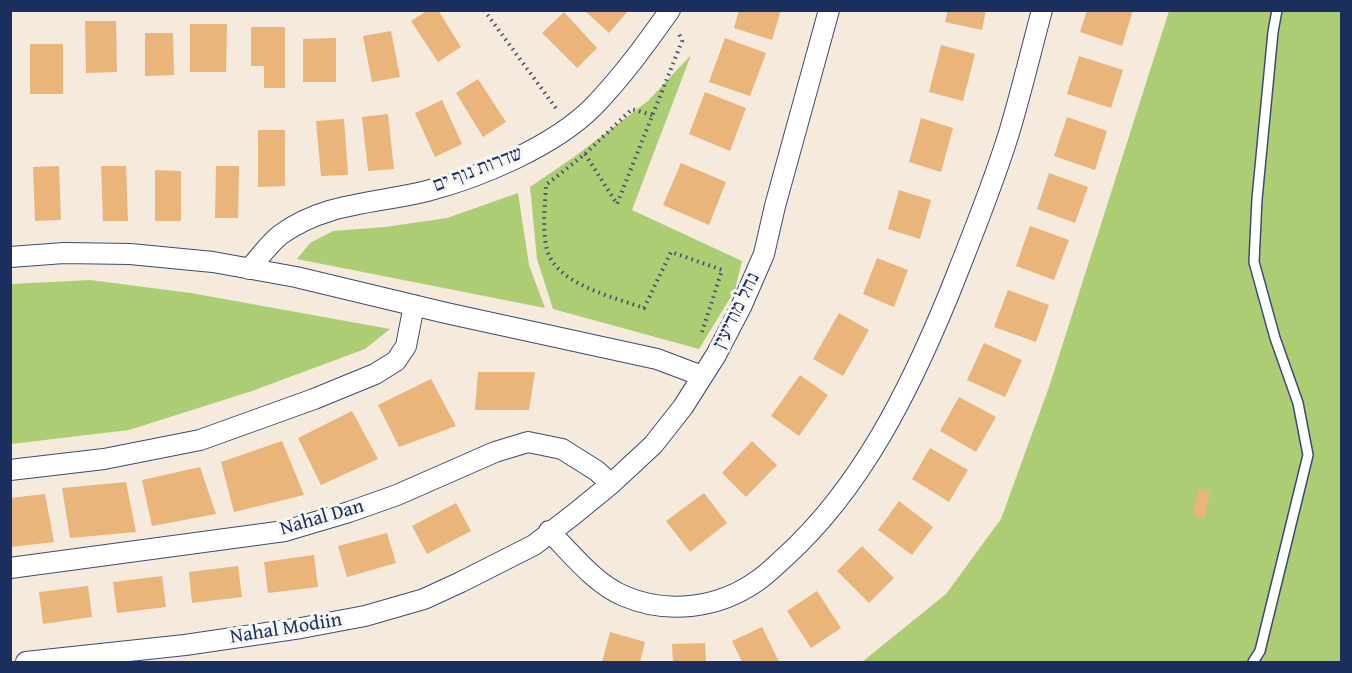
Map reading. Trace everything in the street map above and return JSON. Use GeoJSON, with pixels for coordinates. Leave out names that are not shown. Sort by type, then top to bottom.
{"type":"FeatureCollection","features":[{"type":"Feature","properties":{"kind":"street","name":"נחל מודיעין"},"geometry":{"type":"LineString","coordinates":[[534,545],[611,484],[653,445],[683,407],[716,354],[741,307],[764,254],[775,206],[830,10]]}},
{"type":"Feature","properties":{"kind":"street"},"geometry":{"type":"LineString","coordinates":[[549,531],[590,573],[623,596],[654,605],[693,607],[725,599],[758,581],[801,542],[840,495],[872,450],[899,404],[927,348],[992,183],[1009,132],[1042,10]]}},
{"type":"Feature","properties":{"kind":"street","name":"שדרות נוף ים"},"geometry":{"type":"LineString","coordinates":[[249,269],[278,237],[305,218],[328,210],[427,191],[486,172],[544,144],[591,108],[672,16]]}},
{"type":"Feature","properties":{"kind":"street"},"geometry":{"type":"LineString","coordinates":[[10,258],[64,253],[130,254],[213,262],[296,277],[657,359],[702,376]]}},
{"type":"Feature","properties":{"kind":"street"},"geometry":{"type":"LineString","coordinates":[[10,470],[104,459],[200,440],[314,399],[375,374],[396,361],[406,346],[414,305]]}},
{"type":"Feature","properties":{"kind":"street","name":"Nahal Dan"},"geometry":{"type":"LineString","coordinates":[[10,568],[285,531],[397,495],[495,453],[528,442],[562,449],[597,471],[611,484]]}},
{"type":"Feature","properties":{"kind":"street","name":"Nahal Modiin"},"geometry":{"type":"LineString","coordinates":[[26,663],[185,645],[365,616],[424,599],[534,545]]}},
{"type":"Feature","properties":{"kind":"lane"},"geometry":{"type":"LineString","coordinates":[[1253,663],[1260,651],[1308,455],[1298,403],[1275,338],[1254,262],[1257,199],[1272,32],[1277,10]]}},
{"type":"Feature","properties":{"kind":"path"},"geometry":{"type":"LineString","coordinates":[[484,10],[569,125]]}},
{"type":"Feature","properties":{"kind":"path"},"geometry":{"type":"LineString","coordinates":[[585,154],[617,204],[682,41],[672,16]]}},
{"type":"Feature","properties":{"kind":"path"},"geometry":{"type":"LineString","coordinates":[[652,115],[632,109],[585,154],[546,185],[544,224],[548,252],[561,272],[585,287],[644,308],[670,252],[722,270],[702,332],[716,354]]}},
{"type":"Feature","properties":{"kind":"green space"},"geometry":{"type":"Polygon","coordinates":[[[1169,11],[1341,11],[1341,662],[862,662],[946,594],[1001,519],[1049,387],[1169,11]]]}},
{"type":"Feature","properties":{"kind":"green space"},"geometry":{"type":"Polygon","coordinates":[[[691,55],[632,210],[742,261],[735,290],[699,349],[553,309],[537,259],[530,187],[648,101],[691,55]]]}},
{"type":"Feature","properties":{"kind":"green space"},"geometry":{"type":"Polygon","coordinates":[[[518,193],[529,265],[545,308],[297,259],[310,243],[333,231],[385,227],[447,218],[518,193]]]}},
{"type":"Feature","properties":{"kind":"green space"},"geometry":{"type":"Polygon","coordinates":[[[90,280],[191,293],[390,329],[365,349],[252,391],[129,430],[11,444],[11,284],[90,280]]]}},
{"type":"Feature","properties":{"kind":"building"},"geometry":{"type":"Polygon","coordinates":[[[428,10],[438,10],[461,47],[438,62],[411,21],[428,10]]]}},
{"type":"Feature","properties":{"kind":"building"},"geometry":{"type":"Polygon","coordinates":[[[584,10],[629,10],[609,33],[584,10]]]}},
{"type":"Feature","properties":{"kind":"building"},"geometry":{"type":"Polygon","coordinates":[[[739,10],[781,10],[772,40],[734,28],[739,10]]]}},
{"type":"Feature","properties":{"kind":"building"},"geometry":{"type":"Polygon","coordinates":[[[948,10],[986,10],[982,30],[945,22],[948,10]]]}},
{"type":"Feature","properties":{"kind":"building"},"geometry":{"type":"Polygon","coordinates":[[[1087,10],[1133,10],[1122,46],[1080,32],[1087,10]]]}},
{"type":"Feature","properties":{"kind":"building"},"geometry":{"type":"Polygon","coordinates":[[[564,12],[597,48],[577,68],[542,33],[564,12]]]}},
{"type":"Feature","properties":{"kind":"building"},"geometry":{"type":"Polygon","coordinates":[[[85,21],[116,21],[117,72],[86,73],[85,21]]]}},
{"type":"Feature","properties":{"kind":"building"},"geometry":{"type":"Polygon","coordinates":[[[190,24],[227,24],[226,72],[190,72],[190,24]]]}},
{"type":"Feature","properties":{"kind":"building"},"geometry":{"type":"Polygon","coordinates":[[[251,27],[285,27],[285,88],[264,88],[264,66],[251,66],[251,27]]]}},
{"type":"Feature","properties":{"kind":"building"},"geometry":{"type":"Polygon","coordinates":[[[391,31],[400,77],[372,82],[363,36],[391,31]]]}},
{"type":"Feature","properties":{"kind":"building"},"geometry":{"type":"Polygon","coordinates":[[[145,33],[173,33],[174,75],[145,76],[145,33]]]}},
{"type":"Feature","properties":{"kind":"building"},"geometry":{"type":"Polygon","coordinates":[[[336,38],[336,82],[303,82],[303,39],[336,38]]]}},
{"type":"Feature","properties":{"kind":"building"},"geometry":{"type":"Polygon","coordinates":[[[725,38],[766,53],[750,96],[709,82],[725,38]]]}},
{"type":"Feature","properties":{"kind":"building"},"geometry":{"type":"Polygon","coordinates":[[[30,44],[63,44],[63,94],[30,94],[30,44]]]}},
{"type":"Feature","properties":{"kind":"building"},"geometry":{"type":"Polygon","coordinates":[[[941,45],[975,54],[963,101],[929,92],[941,45]]]}},
{"type":"Feature","properties":{"kind":"building"},"geometry":{"type":"Polygon","coordinates":[[[1079,56],[1123,70],[1111,108],[1067,94],[1079,56]]]}},
{"type":"Feature","properties":{"kind":"building"},"geometry":{"type":"Polygon","coordinates":[[[478,79],[506,122],[483,137],[456,93],[478,79]]]}},
{"type":"Feature","properties":{"kind":"building"},"geometry":{"type":"Polygon","coordinates":[[[705,92],[746,108],[730,151],[689,134],[705,92]]]}},
{"type":"Feature","properties":{"kind":"building"},"geometry":{"type":"Polygon","coordinates":[[[442,100],[462,144],[435,157],[415,113],[442,100]]]}},
{"type":"Feature","properties":{"kind":"building"},"geometry":{"type":"Polygon","coordinates":[[[388,114],[394,169],[368,171],[362,117],[388,114]]]}},
{"type":"Feature","properties":{"kind":"building"},"geometry":{"type":"Polygon","coordinates":[[[1067,117],[1107,131],[1095,170],[1054,156],[1067,117]]]}},
{"type":"Feature","properties":{"kind":"building"},"geometry":{"type":"Polygon","coordinates":[[[921,118],[953,128],[941,172],[909,162],[921,118]]]}},
{"type":"Feature","properties":{"kind":"building"},"geometry":{"type":"Polygon","coordinates":[[[344,119],[348,175],[321,176],[316,121],[344,119]]]}},
{"type":"Feature","properties":{"kind":"building"},"geometry":{"type":"Polygon","coordinates":[[[258,130],[285,130],[285,186],[258,187],[258,130]]]}},
{"type":"Feature","properties":{"kind":"building"},"geometry":{"type":"Polygon","coordinates":[[[681,163],[726,182],[709,225],[663,205],[681,163]]]}},
{"type":"Feature","properties":{"kind":"building"},"geometry":{"type":"Polygon","coordinates":[[[59,166],[61,220],[35,221],[33,167],[59,166]]]}},
{"type":"Feature","properties":{"kind":"building"},"geometry":{"type":"Polygon","coordinates":[[[101,166],[126,166],[128,221],[103,221],[101,166]]]}},
{"type":"Feature","properties":{"kind":"building"},"geometry":{"type":"Polygon","coordinates":[[[216,166],[239,166],[238,218],[215,218],[216,166]]]}},
{"type":"Feature","properties":{"kind":"building"},"geometry":{"type":"Polygon","coordinates":[[[155,170],[181,171],[181,221],[155,221],[155,170]]]}},
{"type":"Feature","properties":{"kind":"building"},"geometry":{"type":"Polygon","coordinates":[[[1049,173],[1088,187],[1075,223],[1037,209],[1049,173]]]}},
{"type":"Feature","properties":{"kind":"building"},"geometry":{"type":"Polygon","coordinates":[[[899,190],[931,200],[920,239],[888,229],[899,190]]]}},
{"type":"Feature","properties":{"kind":"building"},"geometry":{"type":"Polygon","coordinates":[[[1030,226],[1069,240],[1054,280],[1016,266],[1030,226]]]}},
{"type":"Feature","properties":{"kind":"building"},"geometry":{"type":"Polygon","coordinates":[[[877,258],[908,270],[894,307],[863,294],[877,258]]]}},
{"type":"Feature","properties":{"kind":"building"},"geometry":{"type":"Polygon","coordinates":[[[1008,290],[1049,305],[1036,342],[994,327],[1008,290]]]}},
{"type":"Feature","properties":{"kind":"building"},"geometry":{"type":"Polygon","coordinates":[[[839,313],[869,330],[843,376],[813,359],[839,313]]]}},
{"type":"Feature","properties":{"kind":"building"},"geometry":{"type":"Polygon","coordinates":[[[984,343],[1022,360],[1005,397],[967,380],[984,343]]]}},
{"type":"Feature","properties":{"kind":"building"},"geometry":{"type":"Polygon","coordinates":[[[478,372],[535,372],[529,410],[475,410],[478,372]]]}},
{"type":"Feature","properties":{"kind":"building"},"geometry":{"type":"Polygon","coordinates":[[[800,375],[828,395],[799,436],[771,416],[800,375]]]}},
{"type":"Feature","properties":{"kind":"building"},"geometry":{"type":"Polygon","coordinates":[[[431,379],[456,426],[399,447],[378,405],[431,379]]]}},
{"type":"Feature","properties":{"kind":"building"},"geometry":{"type":"Polygon","coordinates":[[[959,397],[996,417],[976,452],[940,431],[959,397]]]}},
{"type":"Feature","properties":{"kind":"building"},"geometry":{"type":"Polygon","coordinates":[[[352,411],[378,459],[321,485],[298,438],[352,411]]]}},
{"type":"Feature","properties":{"kind":"building"},"geometry":{"type":"Polygon","coordinates":[[[282,441],[304,495],[234,512],[221,462],[282,441]]]}},
{"type":"Feature","properties":{"kind":"building"},"geometry":{"type":"Polygon","coordinates":[[[752,441],[777,465],[746,497],[722,473],[752,441]]]}},
{"type":"Feature","properties":{"kind":"building"},"geometry":{"type":"Polygon","coordinates":[[[930,448],[968,470],[949,502],[912,479],[930,448]]]}},
{"type":"Feature","properties":{"kind":"building"},"geometry":{"type":"Polygon","coordinates":[[[200,467],[216,514],[152,526],[142,480],[200,467]]]}},
{"type":"Feature","properties":{"kind":"building"},"geometry":{"type":"Polygon","coordinates":[[[126,482],[136,532],[70,538],[62,488],[126,482]]]}},
{"type":"Feature","properties":{"kind":"building"},"geometry":{"type":"Polygon","coordinates":[[[1198,489],[1210,492],[1205,518],[1193,516],[1198,489]]]}},
{"type":"Feature","properties":{"kind":"building"},"geometry":{"type":"Polygon","coordinates":[[[704,493],[727,523],[690,552],[666,521],[704,493]]]}},
{"type":"Feature","properties":{"kind":"building"},"geometry":{"type":"Polygon","coordinates":[[[45,494],[54,542],[10,547],[10,498],[45,494]]]}},
{"type":"Feature","properties":{"kind":"building"},"geometry":{"type":"Polygon","coordinates":[[[899,501],[933,527],[912,555],[878,530],[899,501]]]}},
{"type":"Feature","properties":{"kind":"building"},"geometry":{"type":"Polygon","coordinates":[[[456,503],[471,531],[427,554],[412,526],[456,503]]]}},
{"type":"Feature","properties":{"kind":"building"},"geometry":{"type":"Polygon","coordinates":[[[387,533],[396,563],[347,577],[338,546],[387,533]]]}},
{"type":"Feature","properties":{"kind":"building"},"geometry":{"type":"Polygon","coordinates":[[[862,546],[894,578],[869,603],[837,571],[862,546]]]}},
{"type":"Feature","properties":{"kind":"building"},"geometry":{"type":"Polygon","coordinates":[[[314,555],[318,587],[268,593],[264,562],[314,555]]]}},
{"type":"Feature","properties":{"kind":"building"},"geometry":{"type":"Polygon","coordinates":[[[238,566],[242,597],[192,603],[189,572],[238,566]]]}},
{"type":"Feature","properties":{"kind":"building"},"geometry":{"type":"Polygon","coordinates":[[[162,576],[166,607],[117,613],[113,582],[162,576]]]}},
{"type":"Feature","properties":{"kind":"building"},"geometry":{"type":"Polygon","coordinates":[[[88,586],[92,617],[43,624],[39,592],[88,586]]]}},
{"type":"Feature","properties":{"kind":"building"},"geometry":{"type":"Polygon","coordinates":[[[817,591],[841,628],[811,648],[787,611],[817,591]]]}},
{"type":"Feature","properties":{"kind":"building"},"geometry":{"type":"Polygon","coordinates":[[[762,627],[779,662],[742,662],[732,641],[762,627]]]}},
{"type":"Feature","properties":{"kind":"building"},"geometry":{"type":"Polygon","coordinates":[[[610,632],[645,642],[640,662],[602,662],[610,632]]]}},
{"type":"Feature","properties":{"kind":"building"},"geometry":{"type":"Polygon","coordinates":[[[705,643],[706,662],[673,662],[672,644],[705,643]]]}}]}
